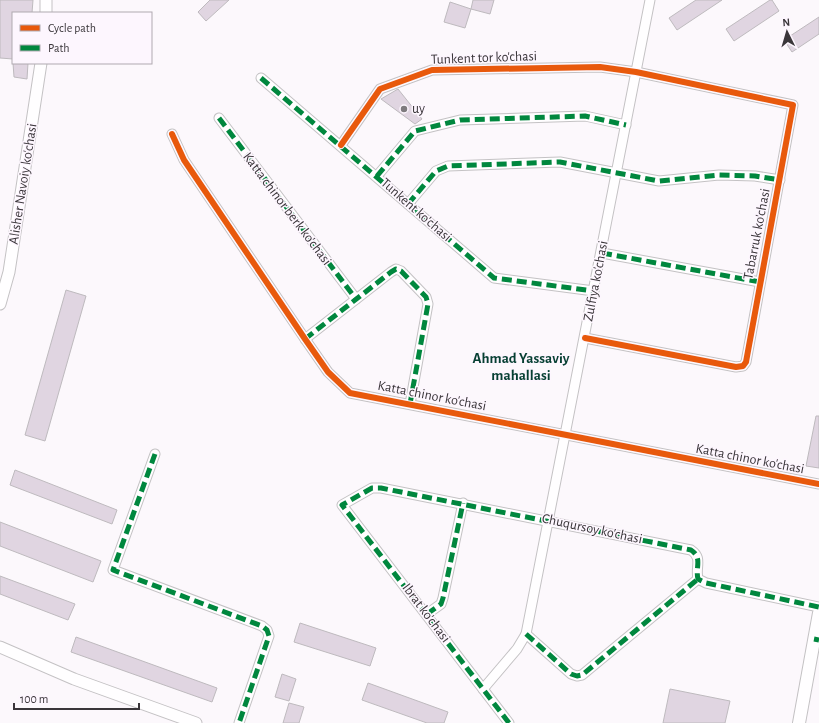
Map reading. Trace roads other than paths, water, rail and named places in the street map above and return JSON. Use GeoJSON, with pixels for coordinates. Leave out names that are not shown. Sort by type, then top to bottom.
{"type":"FeatureCollection","features":[{"type":"Feature","properties":{"kind":"main road"},"geometry":{"type":"LineString","coordinates":[[799,723],[817,639],[819,613]]}},
{"type":"Feature","properties":{"kind":"street"},"geometry":{"type":"LineString","coordinates":[[46,0],[46,12]]}},
{"type":"Feature","properties":{"kind":"street","name":"Zulfiya ko'chasi"},"geometry":{"type":"LineString","coordinates":[[483,689],[517,649],[526,634],[618,172],[650,0]]}},
{"type":"Feature","properties":{"kind":"street","name":"Alisher Navoiy ko'chasi"},"geometry":{"type":"LineString","coordinates":[[0,304],[9,272],[41,64]]}},
{"type":"Feature","properties":{"kind":"street","name":"Tunkent tor ko'chasi"},"geometry":{"type":"LineString","coordinates":[[341,145],[380,89],[432,70],[600,67],[636,72]]}},
{"type":"Feature","properties":{"kind":"street","name":"Tabarruk ko'chasi"},"geometry":{"type":"LineString","coordinates":[[585,338],[736,367],[743,366],[746,362],[793,105],[636,72]]}},
{"type":"Feature","properties":{"kind":"street","name":"Tunkent ko'chasi"},"geometry":{"type":"LineString","coordinates":[[261,78],[341,145],[494,278],[594,291]]}},
{"type":"Feature","properties":{"kind":"street"},"geometry":{"type":"LineString","coordinates":[[377,176],[415,131],[460,120],[584,116],[626,125]]}},
{"type":"Feature","properties":{"kind":"street","name":"Katta chinor berk ko'chasi"},"geometry":{"type":"LineString","coordinates":[[219,118],[356,299]]}},
{"type":"Feature","properties":{"kind":"street","name":"Katta chinor ko'chasi"},"geometry":{"type":"LineString","coordinates":[[172,134],[184,160],[305,339],[328,372],[350,393],[819,484]]}},
{"type":"Feature","properties":{"kind":"street"},"geometry":{"type":"LineString","coordinates":[[408,204],[436,171],[448,166],[560,162],[660,181],[719,174],[756,176],[780,180]]}},
{"type":"Feature","properties":{"kind":"street"},"geometry":{"type":"LineString","coordinates":[[602,253],[760,282]]}},
{"type":"Feature","properties":{"kind":"street"},"geometry":{"type":"LineString","coordinates":[[305,339],[396,270],[401,271],[426,298],[428,304],[410,404]]}},
{"type":"Feature","properties":{"kind":"street"},"geometry":{"type":"LineString","coordinates":[[155,454],[113,570],[262,626],[267,630],[269,636],[239,723]]}},
{"type":"Feature","properties":{"kind":"street","name":"Chuqursoy ko'chasi"},"geometry":{"type":"LineString","coordinates":[[342,505],[372,488],[381,488],[549,520],[691,550],[697,554],[699,559],[697,574],[698,579]]}},
{"type":"Feature","properties":{"kind":"street"},"geometry":{"type":"LineString","coordinates":[[427,614],[441,604],[444,598],[463,503]]}},
{"type":"Feature","properties":{"kind":"street","name":"Ibrat ko'chasi"},"geometry":{"type":"LineString","coordinates":[[342,505],[427,614],[508,723]]}},
{"type":"Feature","properties":{"kind":"street"},"geometry":{"type":"LineString","coordinates":[[526,634],[571,674],[576,676],[582,675],[698,579],[706,583],[819,607]]}},
{"type":"Feature","properties":{"kind":"street"},"geometry":{"type":"LineString","coordinates":[[0,647],[74,679],[196,723]]}},
{"type":"Feature","properties":{"kind":"place","name":"uy"},"geometry":{"type":"Point","coordinates":[404,109]}},
{"type":"Feature","properties":{"kind":"district","name":"Ahmad Yassaviy mahallasi"},"geometry":{"type":"Point","coordinates":[521,366]}}]}
